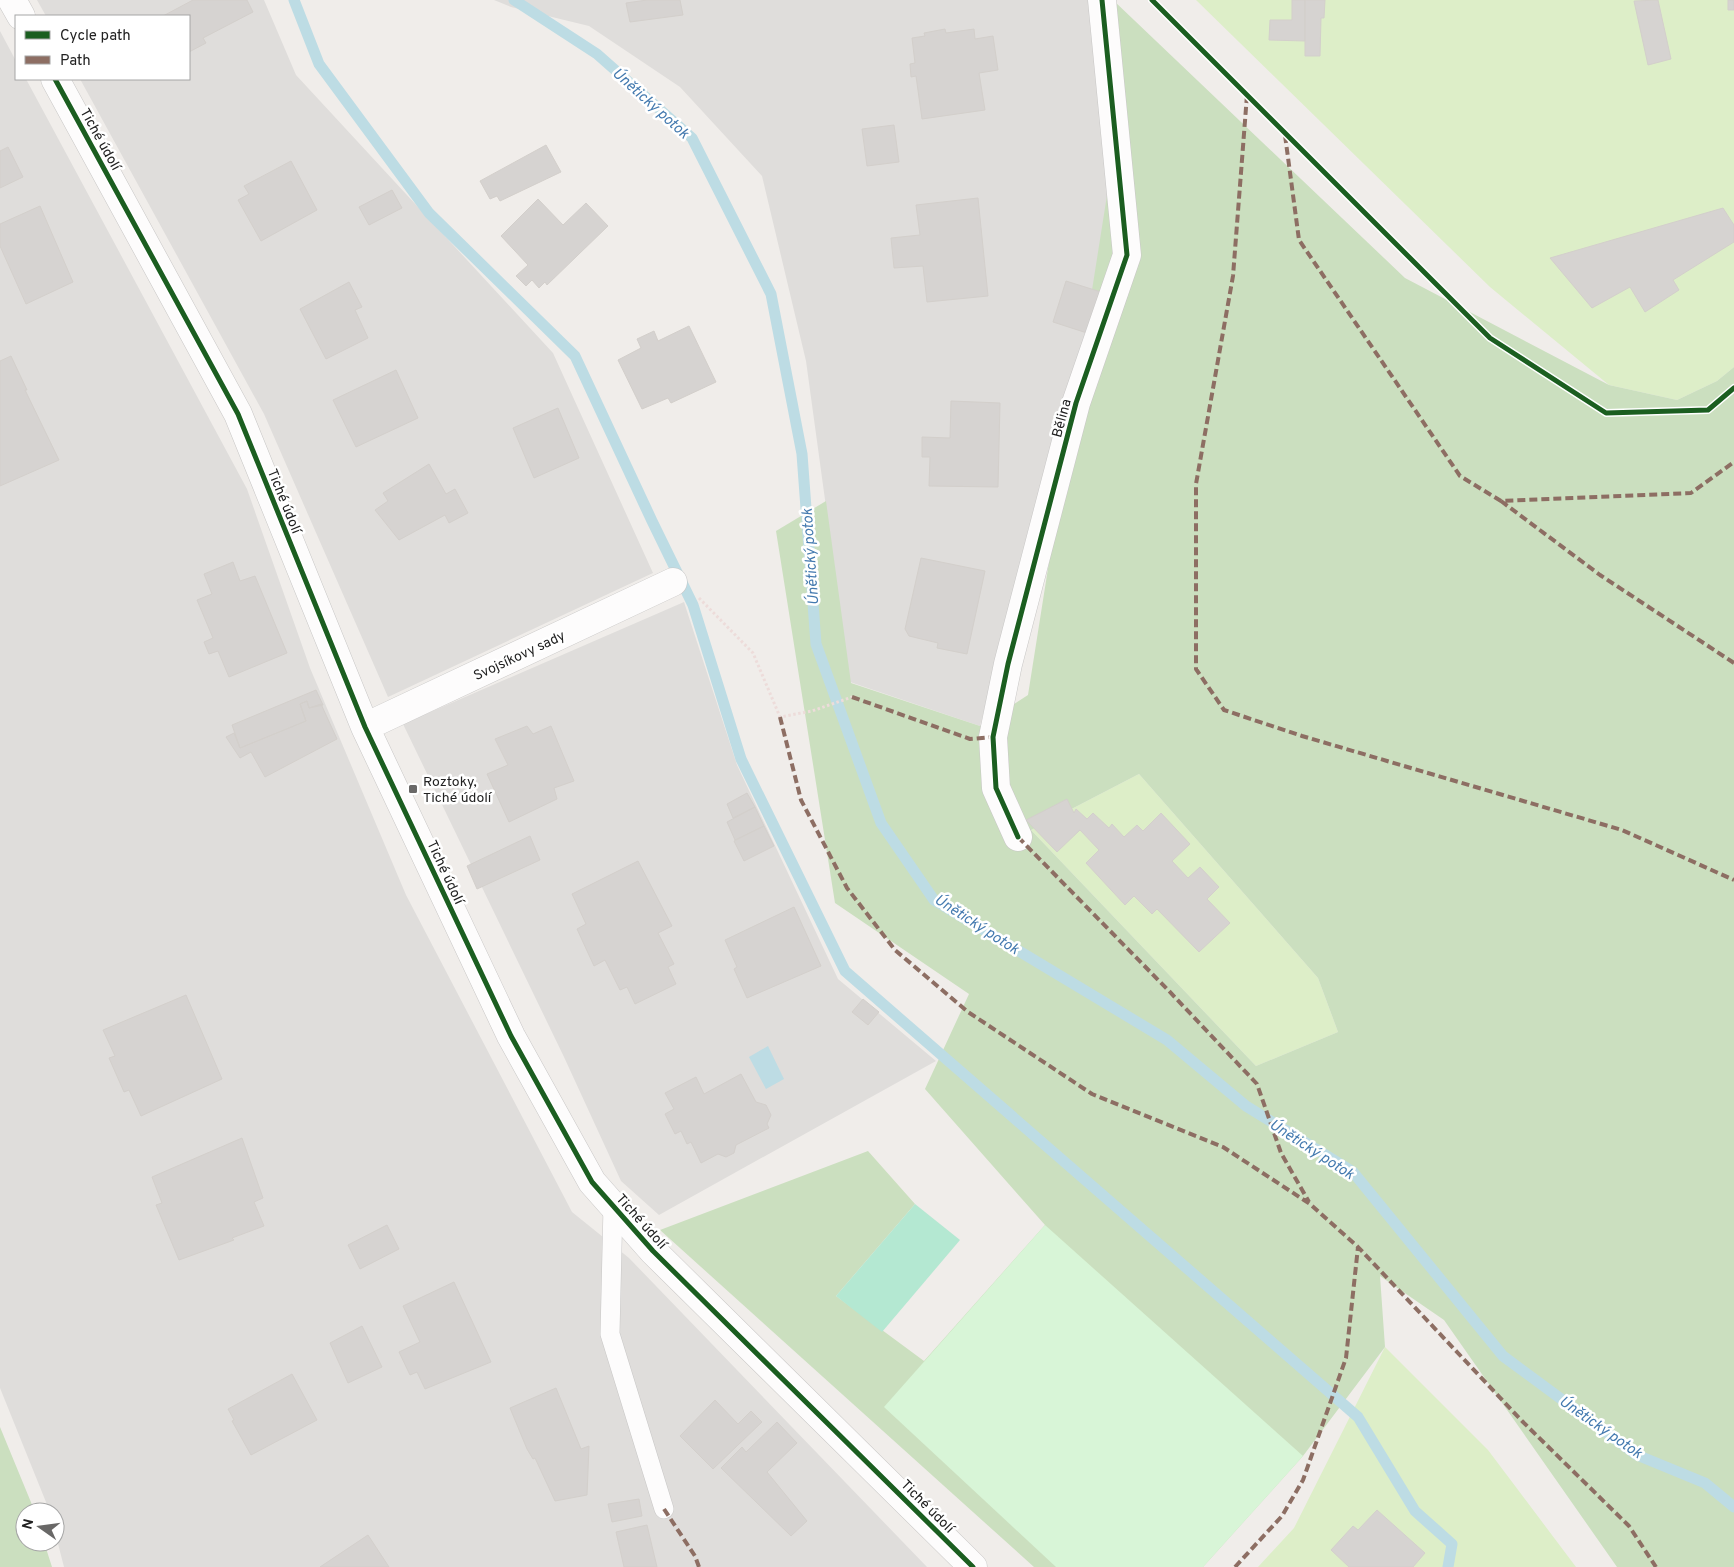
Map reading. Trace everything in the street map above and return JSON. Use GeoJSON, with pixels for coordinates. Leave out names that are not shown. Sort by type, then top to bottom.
{"type":"FeatureCollection","features":[{"type":"Feature","properties":{"kind":"street"},"geometry":{"type":"LineString","coordinates":[[12,0],[20,15]]}},
{"type":"Feature","properties":{"kind":"street","name":"Bělina"},"geometry":{"type":"LineString","coordinates":[[1018,837],[996,788],[993,737],[1008,664],[1076,403],[1127,255],[1102,0]]}},
{"type":"Feature","properties":{"kind":"street","name":"Tiché údolí"},"geometry":{"type":"LineString","coordinates":[[56,80],[238,414],[365,727],[511,1036],[592,1182],[653,1251],[973,1567]]}},
{"type":"Feature","properties":{"kind":"street","name":"Svojsíkovy sady"},"geometry":{"type":"LineString","coordinates":[[365,727],[673,582]]}},
{"type":"Feature","properties":{"kind":"lane"},"geometry":{"type":"LineString","coordinates":[[613,1206],[610,1334],[664,1509]]}},
{"type":"Feature","properties":{"kind":"path"},"geometry":{"type":"LineString","coordinates":[[673,582],[704,601],[753,653],[780,718],[812,711],[852,697]]}},
{"type":"Feature","properties":{"kind":"shaded area"},"geometry":{"type":"Polygon","coordinates":[[[37,0],[264,0],[296,75],[553,353],[653,573],[388,697],[264,414],[81,80],[190,80],[190,15],[45,15],[37,0]]]}},
{"type":"Feature","properties":{"kind":"shaded area"},"geometry":{"type":"Polygon","coordinates":[[[494,0],[1092,0],[1119,246],[1027,538],[980,726],[850,682],[806,361],[762,176],[680,87],[589,26],[511,7],[494,0]]]}},
{"type":"Feature","properties":{"kind":"shaded area"},"geometry":{"type":"Polygon","coordinates":[[[0,31],[15,59],[15,80],[27,80],[247,489],[310,668],[406,895],[572,1212],[629,1258],[927,1567],[64,1567],[60,1552],[65,1552],[65,1502],[46,1502],[0,1388],[0,31]]]}},
{"type":"Feature","properties":{"kind":"shaded area"},"geometry":{"type":"Polygon","coordinates":[[[684,602],[737,765],[838,979],[936,1061],[659,1215],[621,1181],[564,1057],[403,724],[684,602]]]}},
{"type":"Feature","properties":{"kind":"green space"},"geometry":{"type":"Polygon","coordinates":[[[1113,0],[1405,278],[1609,385],[1677,400],[1717,381],[1734,367],[1734,1567],[1617,1567],[1444,1320],[1380,1276],[1385,1347],[1303,1456],[1203,1567],[1034,1567],[660,1230],[868,1151],[915,1204],[836,1296],[924,1361],[1045,1225],[925,1089],[969,994],[835,903],[776,531],[826,501],[851,683],[980,726],[1028,695],[1120,113],[1113,0]],[[1139,774],[1031,830],[1256,1066],[1338,1032],[1318,978],[1139,774]]]}},
{"type":"Feature","properties":{"kind":"green space"},"geometry":{"type":"Polygon","coordinates":[[[1196,0],[1734,0],[1734,367],[1717,381],[1677,400],[1609,385],[1490,287],[1196,0]]]}},
{"type":"Feature","properties":{"kind":"green space"},"geometry":{"type":"Polygon","coordinates":[[[1139,774],[1318,978],[1338,1032],[1256,1066],[1031,830],[1139,774]]]}},
{"type":"Feature","properties":{"kind":"green space"},"geometry":{"type":"Polygon","coordinates":[[[915,1204],[960,1240],[882,1332],[836,1296],[915,1204]]]}},
{"type":"Feature","properties":{"kind":"green space"},"geometry":{"type":"Polygon","coordinates":[[[1045,1225],[1303,1456],[1203,1567],[1056,1567],[884,1407],[1045,1225]]]}},
{"type":"Feature","properties":{"kind":"green space"},"geometry":{"type":"Polygon","coordinates":[[[1385,1347],[1488,1450],[1576,1567],[1258,1567],[1294,1528],[1385,1347]]]}},
{"type":"Feature","properties":{"kind":"green space"},"geometry":{"type":"Polygon","coordinates":[[[0,1427],[31,1502],[15,1502],[15,1552],[47,1552],[52,1567],[0,1567],[0,1427]]]}},
{"type":"Feature","properties":{"kind":"water"},"geometry":{"type":"Polygon","coordinates":[[[768,1046],[784,1079],[766,1089],[749,1057],[768,1046]]]}},
{"type":"Feature","properties":{"kind":"building"},"geometry":{"type":"Polygon","coordinates":[[[193,0],[247,0],[253,12],[203,38],[206,43],[190,51],[190,15],[165,15],[193,0]]]}},
{"type":"Feature","properties":{"kind":"building"},"geometry":{"type":"Polygon","coordinates":[[[647,0],[680,0],[683,15],[630,22],[626,3],[647,0]]]}},
{"type":"Feature","properties":{"kind":"building"},"geometry":{"type":"Polygon","coordinates":[[[1292,0],[1305,0],[1305,41],[1269,40],[1270,20],[1292,20],[1292,0]]]}},
{"type":"Feature","properties":{"kind":"building"},"geometry":{"type":"Polygon","coordinates":[[[1305,0],[1325,0],[1324,18],[1321,18],[1320,56],[1305,56],[1305,0]]]}},
{"type":"Feature","properties":{"kind":"building"},"geometry":{"type":"Polygon","coordinates":[[[1658,0],[1671,59],[1648,65],[1634,1],[1658,0]]]}},
{"type":"Feature","properties":{"kind":"building"},"geometry":{"type":"Polygon","coordinates":[[[1728,0],[1734,0],[1734,10],[1728,10],[1728,0]]]}},
{"type":"Feature","properties":{"kind":"building"},"geometry":{"type":"Polygon","coordinates":[[[945,29],[946,33],[974,29],[975,39],[993,36],[998,70],[979,73],[985,110],[922,119],[916,76],[911,77],[910,64],[915,63],[912,38],[925,36],[924,33],[945,29]]]}},
{"type":"Feature","properties":{"kind":"building"},"geometry":{"type":"Polygon","coordinates":[[[894,125],[899,162],[867,166],[862,129],[894,125]]]}},
{"type":"Feature","properties":{"kind":"building"},"geometry":{"type":"Polygon","coordinates":[[[546,145],[561,172],[500,201],[497,196],[490,199],[480,181],[546,145]]]}},
{"type":"Feature","properties":{"kind":"building"},"geometry":{"type":"Polygon","coordinates":[[[8,147],[23,177],[0,188],[0,151],[8,147]]]}},
{"type":"Feature","properties":{"kind":"building"},"geometry":{"type":"Polygon","coordinates":[[[291,161],[317,210],[261,241],[238,200],[249,194],[244,186],[291,161]]]}},
{"type":"Feature","properties":{"kind":"building"},"geometry":{"type":"Polygon","coordinates":[[[392,190],[402,208],[369,225],[359,207],[392,190]]]}},
{"type":"Feature","properties":{"kind":"building"},"geometry":{"type":"Polygon","coordinates":[[[978,198],[988,296],[927,302],[923,266],[894,268],[891,238],[920,235],[916,205],[978,198]]]}},
{"type":"Feature","properties":{"kind":"building"},"geometry":{"type":"Polygon","coordinates":[[[538,199],[563,225],[586,203],[608,226],[547,285],[545,282],[539,288],[532,280],[526,286],[516,276],[528,265],[501,236],[538,199]]]}},
{"type":"Feature","properties":{"kind":"building"},"geometry":{"type":"Polygon","coordinates":[[[40,206],[73,282],[26,304],[0,246],[0,224],[40,206]]]}},
{"type":"Feature","properties":{"kind":"building"},"geometry":{"type":"Polygon","coordinates":[[[1723,208],[1734,225],[1734,242],[1673,280],[1679,290],[1645,312],[1630,287],[1592,308],[1550,258],[1723,208]]]}},
{"type":"Feature","properties":{"kind":"building"},"geometry":{"type":"Polygon","coordinates":[[[1066,281],[1101,292],[1087,333],[1053,322],[1066,281]]]}},
{"type":"Feature","properties":{"kind":"building"},"geometry":{"type":"Polygon","coordinates":[[[349,282],[362,307],[355,310],[368,338],[326,359],[300,309],[349,282]]]}},
{"type":"Feature","properties":{"kind":"building"},"geometry":{"type":"Polygon","coordinates":[[[689,326],[716,382],[671,403],[668,398],[642,409],[618,360],[641,348],[637,339],[654,331],[658,341],[689,326]]]}},
{"type":"Feature","properties":{"kind":"building"},"geometry":{"type":"Polygon","coordinates":[[[11,356],[27,390],[25,390],[59,460],[0,486],[0,361],[11,356]]]}},
{"type":"Feature","properties":{"kind":"building"},"geometry":{"type":"Polygon","coordinates":[[[396,370],[418,418],[356,447],[333,400],[396,370]]]}},
{"type":"Feature","properties":{"kind":"building"},"geometry":{"type":"Polygon","coordinates":[[[951,401],[1000,403],[998,487],[929,486],[930,457],[922,457],[922,437],[950,438],[951,401]]]}},
{"type":"Feature","properties":{"kind":"building"},"geometry":{"type":"Polygon","coordinates":[[[558,408],[579,458],[534,478],[513,428],[558,408]]]}},
{"type":"Feature","properties":{"kind":"building"},"geometry":{"type":"Polygon","coordinates":[[[429,464],[446,494],[455,489],[468,513],[449,523],[445,515],[399,540],[375,510],[388,501],[383,493],[429,464]]]}},
{"type":"Feature","properties":{"kind":"building"},"geometry":{"type":"Polygon","coordinates":[[[921,558],[985,571],[967,654],[937,648],[938,643],[909,636],[905,629],[921,558]]]}},
{"type":"Feature","properties":{"kind":"building"},"geometry":{"type":"Polygon","coordinates":[[[233,562],[240,581],[255,576],[287,653],[229,677],[218,651],[209,654],[204,642],[213,638],[197,600],[212,594],[204,574],[233,562]]]}},
{"type":"Feature","properties":{"kind":"building"},"geometry":{"type":"Polygon","coordinates":[[[316,690],[323,705],[309,708],[307,701],[300,704],[306,721],[240,748],[232,725],[316,690]]]}},
{"type":"Feature","properties":{"kind":"building"},"geometry":{"type":"Polygon","coordinates":[[[307,701],[309,708],[321,704],[337,739],[265,777],[251,752],[240,758],[226,737],[234,733],[240,748],[306,721],[300,704],[307,701]]]}},
{"type":"Feature","properties":{"kind":"building"},"geometry":{"type":"Polygon","coordinates":[[[527,726],[533,734],[551,726],[574,781],[554,788],[557,799],[509,822],[487,774],[508,765],[495,739],[527,726]]]}},
{"type":"Feature","properties":{"kind":"building"},"geometry":{"type":"Polygon","coordinates":[[[747,793],[755,807],[733,818],[727,804],[747,793]]]}},
{"type":"Feature","properties":{"kind":"building"},"geometry":{"type":"Polygon","coordinates":[[[1067,799],[1074,813],[1076,809],[1087,819],[1093,813],[1109,828],[1112,824],[1124,837],[1137,825],[1143,831],[1161,813],[1190,844],[1172,861],[1188,878],[1200,867],[1219,887],[1207,899],[1230,923],[1199,952],[1157,909],[1152,914],[1134,896],[1125,905],[1086,863],[1099,850],[1080,830],[1057,852],[1026,820],[1067,799]]]}},
{"type":"Feature","properties":{"kind":"building"},"geometry":{"type":"Polygon","coordinates":[[[755,807],[764,826],[735,840],[727,822],[755,807]]]}},
{"type":"Feature","properties":{"kind":"building"},"geometry":{"type":"Polygon","coordinates":[[[764,826],[774,846],[744,861],[734,841],[764,826]]]}},
{"type":"Feature","properties":{"kind":"building"},"geometry":{"type":"Polygon","coordinates":[[[530,836],[540,860],[477,889],[467,866],[530,836]]]}},
{"type":"Feature","properties":{"kind":"building"},"geometry":{"type":"Polygon","coordinates":[[[638,861],[672,926],[658,933],[674,964],[668,967],[676,984],[635,1004],[627,987],[620,990],[605,960],[594,966],[577,929],[586,924],[572,894],[638,861]]]}},
{"type":"Feature","properties":{"kind":"building"},"geometry":{"type":"Polygon","coordinates":[[[794,907],[821,966],[747,998],[734,969],[737,967],[725,940],[794,907]]]}},
{"type":"Feature","properties":{"kind":"building"},"geometry":{"type":"Polygon","coordinates":[[[186,995],[222,1079],[141,1116],[129,1090],[124,1092],[109,1058],[115,1056],[103,1030],[186,995]]]}},
{"type":"Feature","properties":{"kind":"building"},"geometry":{"type":"Polygon","coordinates":[[[863,999],[879,1012],[868,1025],[852,1012],[863,999]]]}},
{"type":"Feature","properties":{"kind":"building"},"geometry":{"type":"Polygon","coordinates":[[[741,1074],[756,1102],[766,1105],[771,1115],[767,1124],[769,1128],[736,1145],[734,1153],[726,1157],[718,1154],[701,1163],[691,1142],[687,1144],[681,1131],[675,1134],[665,1114],[674,1109],[665,1093],[696,1077],[704,1094],[741,1074]]]}},
{"type":"Feature","properties":{"kind":"building"},"geometry":{"type":"Polygon","coordinates":[[[242,1138],[263,1198],[254,1202],[264,1226],[232,1238],[234,1240],[179,1260],[156,1205],[162,1203],[152,1177],[242,1138]]]}},
{"type":"Feature","properties":{"kind":"building"},"geometry":{"type":"Polygon","coordinates":[[[387,1225],[399,1249],[360,1269],[348,1245],[387,1225]]]}},
{"type":"Feature","properties":{"kind":"building"},"geometry":{"type":"Polygon","coordinates":[[[454,1282],[491,1362],[425,1389],[417,1372],[410,1375],[399,1352],[420,1342],[403,1306],[454,1282]]]}},
{"type":"Feature","properties":{"kind":"building"},"geometry":{"type":"Polygon","coordinates":[[[362,1326],[382,1367],[348,1383],[330,1343],[362,1326]]]}},
{"type":"Feature","properties":{"kind":"building"},"geometry":{"type":"Polygon","coordinates":[[[292,1374],[317,1420],[251,1455],[232,1421],[234,1420],[228,1409],[292,1374]]]}},
{"type":"Feature","properties":{"kind":"building"},"geometry":{"type":"Polygon","coordinates":[[[556,1388],[581,1449],[589,1446],[587,1495],[555,1501],[535,1458],[533,1459],[527,1449],[510,1408],[556,1388]]]}},
{"type":"Feature","properties":{"kind":"building"},"geometry":{"type":"Polygon","coordinates":[[[715,1400],[738,1424],[751,1411],[762,1422],[713,1469],[680,1436],[715,1400]]]}},
{"type":"Feature","properties":{"kind":"building"},"geometry":{"type":"Polygon","coordinates":[[[777,1422],[797,1443],[767,1472],[807,1521],[791,1536],[721,1468],[742,1447],[746,1452],[777,1422]]]}},
{"type":"Feature","properties":{"kind":"building"},"geometry":{"type":"Polygon","coordinates":[[[639,1499],[642,1516],[612,1522],[608,1504],[639,1499]]]}},
{"type":"Feature","properties":{"kind":"building"},"geometry":{"type":"Polygon","coordinates":[[[1377,1510],[1425,1553],[1413,1567],[1349,1567],[1331,1550],[1353,1526],[1358,1530],[1377,1510]]]}},
{"type":"Feature","properties":{"kind":"building"},"geometry":{"type":"Polygon","coordinates":[[[647,1525],[657,1567],[624,1567],[616,1532],[647,1525]]]}},
{"type":"Feature","properties":{"kind":"building"},"geometry":{"type":"Polygon","coordinates":[[[368,1535],[389,1567],[320,1567],[368,1535]]]}},
{"type":"Feature","properties":{"kind":"waterway"},"geometry":{"type":"LineString","coordinates":[[294,0],[319,64],[429,213],[575,356],[693,605],[741,759],[845,971],[1358,1417],[1415,1511],[1452,1544],[1448,1567]]}},
{"type":"Feature","properties":{"kind":"waterway","name":"Únětický potok"},"geometry":{"type":"LineString","coordinates":[[514,0],[597,54],[692,138],[771,294],[802,454],[816,644],[881,823],[934,900],[1167,1040],[1246,1106],[1353,1172],[1503,1356],[1637,1455],[1705,1483],[1734,1507]]}},
{"type":"Feature","properties":{"kind":"marked path"},"geometry":{"type":"LineString","coordinates":[[1247,95],[1233,276],[1196,484],[1196,669],[1224,710],[1302,736],[1622,830],[1734,880]]}},
{"type":"Feature","properties":{"kind":"marked path"},"geometry":{"type":"LineString","coordinates":[[1285,135],[1299,240],[1460,476],[1501,501],[1691,493],[1734,462]]}},
{"type":"Feature","properties":{"kind":"marked path"},"geometry":{"type":"LineString","coordinates":[[1501,501],[1600,575],[1734,663]]}},
{"type":"Feature","properties":{"kind":"marked path"},"geometry":{"type":"LineString","coordinates":[[852,697],[970,739],[993,737]]}},
{"type":"Feature","properties":{"kind":"marked path"},"geometry":{"type":"LineString","coordinates":[[780,717],[801,800],[847,888],[895,950],[968,1012],[1092,1094],[1223,1147],[1310,1204],[1358,1247],[1522,1421],[1629,1526],[1656,1567]]}},
{"type":"Feature","properties":{"kind":"marked path"},"geometry":{"type":"LineString","coordinates":[[1018,837],[1257,1084],[1281,1153],[1309,1202]]}},
{"type":"Feature","properties":{"kind":"marked path"},"geometry":{"type":"LineString","coordinates":[[1235,1567],[1282,1516],[1303,1480],[1346,1358],[1358,1247]]}},
{"type":"Feature","properties":{"kind":"marked path"},"geometry":{"type":"LineString","coordinates":[[664,1509],[695,1556],[699,1567]]}},
{"type":"Feature","properties":{"kind":"cycle path"},"geometry":{"type":"LineString","coordinates":[[1018,837],[996,788],[993,737],[1008,664],[1076,403],[1127,255],[1102,0]]}},
{"type":"Feature","properties":{"kind":"cycle path"},"geometry":{"type":"LineString","coordinates":[[1152,0],[1490,338],[1606,413],[1708,410],[1734,388]]}},
{"type":"Feature","properties":{"kind":"cycle path"},"geometry":{"type":"LineString","coordinates":[[56,80],[238,414],[365,727],[511,1036],[592,1182],[653,1251],[973,1567]]}},
{"type":"Feature","properties":{"kind":"place","name":"Roztoky, Tiché údolí"},"geometry":{"type":"Point","coordinates":[413,789]}}]}
